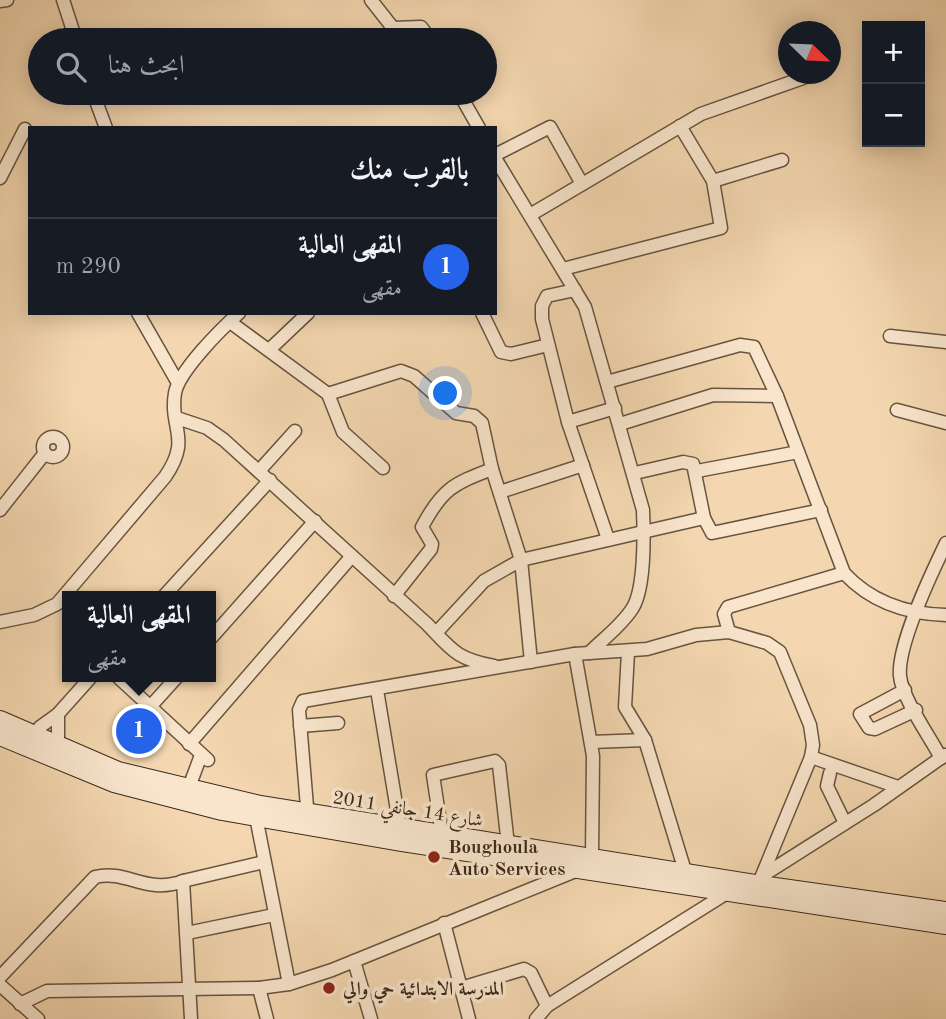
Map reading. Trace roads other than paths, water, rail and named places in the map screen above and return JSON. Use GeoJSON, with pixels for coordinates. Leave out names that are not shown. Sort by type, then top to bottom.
{"type":"FeatureCollection","features":[{"type":"Feature","properties":{"kind":"main road","name":"شارع 14 جانفي 2011"},"geometry":{"type":"LineString","coordinates":[[0,720],[30,742],[114,783],[256,817],[400,828],[508,845],[587,863]]}},
{"type":"Feature","properties":{"kind":"main road","name":"شارع 14 جانفي 2011"},"geometry":{"type":"LineString","coordinates":[[0,736],[30,742]]}},
{"type":"Feature","properties":{"kind":"main road","name":"شارع 14 جانفي 2011"},"geometry":{"type":"LineString","coordinates":[[52,752],[308,820],[684,878],[946,911]]}},
{"type":"Feature","properties":{"kind":"main road","name":"شارع 14 جانفي 2011"},"geometry":{"type":"LineString","coordinates":[[684,878],[727,893],[758,886],[946,925]]}},
{"type":"Feature","properties":{"kind":"street"},"geometry":{"type":"LineString","coordinates":[[0,1],[7,0]]}},
{"type":"Feature","properties":{"kind":"street"},"geometry":{"type":"LineString","coordinates":[[63,0],[72,28]]}},
{"type":"Feature","properties":{"kind":"street"},"geometry":{"type":"LineString","coordinates":[[371,0],[393,28],[422,28]]}},
{"type":"Feature","properties":{"kind":"street"},"geometry":{"type":"LineString","coordinates":[[530,215],[701,114],[786,84]]}},
{"type":"Feature","properties":{"kind":"street"},"geometry":{"type":"LineString","coordinates":[[97,105],[105,126]]}},
{"type":"Feature","properties":{"kind":"street"},"geometry":{"type":"LineString","coordinates":[[466,105],[478,126]]}},
{"type":"Feature","properties":{"kind":"street"},"geometry":{"type":"LineString","coordinates":[[562,269],[718,231],[722,221],[713,181],[680,126]]}},
{"type":"Feature","properties":{"kind":"street"},"geometry":{"type":"LineString","coordinates":[[497,155],[550,127],[582,184]]}},
{"type":"Feature","properties":{"kind":"street"},"geometry":{"type":"LineString","coordinates":[[0,178],[25,129]]}},
{"type":"Feature","properties":{"kind":"street"},"geometry":{"type":"LineString","coordinates":[[497,159],[585,307],[635,473],[644,530],[635,603],[625,618],[589,653]]}},
{"type":"Feature","properties":{"kind":"street"},"geometry":{"type":"LineString","coordinates":[[713,181],[782,160]]}},
{"type":"Feature","properties":{"kind":"street"},"geometry":{"type":"LineString","coordinates":[[575,290],[551,294],[543,300],[542,319],[568,422],[608,539]]}},
{"type":"Feature","properties":{"kind":"street"},"geometry":{"type":"LineString","coordinates":[[139,315],[178,383]]}},
{"type":"Feature","properties":{"kind":"street"},"geometry":{"type":"LineString","coordinates":[[269,350],[306,315]]}},
{"type":"Feature","properties":{"kind":"street"},"geometry":{"type":"LineString","coordinates":[[483,315],[501,352],[511,354],[548,345]]}},
{"type":"Feature","properties":{"kind":"street"},"geometry":{"type":"LineString","coordinates":[[69,591],[173,465],[180,442],[174,405],[178,383],[234,317],[269,350],[328,394],[342,432],[383,468]]}},
{"type":"Feature","properties":{"kind":"street"},"geometry":{"type":"LineString","coordinates":[[890,336],[946,342]]}},
{"type":"Feature","properties":{"kind":"street"},"geometry":{"type":"LineString","coordinates":[[607,382],[746,344],[757,351],[799,452],[844,573],[859,588],[916,614],[946,615]]}},
{"type":"Feature","properties":{"kind":"street"},"geometry":{"type":"LineString","coordinates":[[328,394],[385,374],[407,372],[456,413],[478,418],[521,559],[531,663]]}},
{"type":"Feature","properties":{"kind":"street"},"geometry":{"type":"LineString","coordinates":[[620,424],[713,395],[777,396]]}},
{"type":"Feature","properties":{"kind":"street"},"geometry":{"type":"LineString","coordinates":[[568,422],[615,408]]}},
{"type":"Feature","properties":{"kind":"street"},"geometry":{"type":"LineString","coordinates":[[897,410],[946,423]]}},
{"type":"Feature","properties":{"kind":"street"},"geometry":{"type":"LineString","coordinates":[[177,418],[216,433],[463,659],[503,667]]}},
{"type":"Feature","properties":{"kind":"street"},"geometry":{"type":"LineString","coordinates":[[259,471],[295,431]]}},
{"type":"Feature","properties":{"kind":"street"},"geometry":{"type":"LineString","coordinates":[[696,471],[799,452]]}},
{"type":"Feature","properties":{"kind":"street"},"geometry":{"type":"LineString","coordinates":[[0,510],[45,453]]}},
{"type":"Feature","properties":{"kind":"street"},"geometry":{"type":"LineString","coordinates":[[635,473],[689,461],[696,471],[708,530],[716,533],[821,510]]}},
{"type":"Feature","properties":{"kind":"street"},"geometry":{"type":"LineString","coordinates":[[500,492],[583,466]]}},
{"type":"Feature","properties":{"kind":"street"},"geometry":{"type":"LineString","coordinates":[[394,596],[430,549],[432,544],[422,527],[444,492],[457,482],[492,469]]}},
{"type":"Feature","properties":{"kind":"street"},"geometry":{"type":"LineString","coordinates":[[169,591],[270,480]]}},
{"type":"Feature","properties":{"kind":"street"},"geometry":{"type":"LineString","coordinates":[[436,633],[484,581],[521,559],[704,518]]}},
{"type":"Feature","properties":{"kind":"street"},"geometry":{"type":"LineString","coordinates":[[216,632],[315,521]]}},
{"type":"Feature","properties":{"kind":"street"},"geometry":{"type":"LineString","coordinates":[[758,886],[943,756],[905,690],[901,665],[916,614],[946,543]]}},
{"type":"Feature","properties":{"kind":"street"},"geometry":{"type":"LineString","coordinates":[[189,744],[352,556]]}},
{"type":"Feature","properties":{"kind":"street"},"geometry":{"type":"LineString","coordinates":[[729,632],[724,614],[728,607],[844,573]]}},
{"type":"Feature","properties":{"kind":"street"},"geometry":{"type":"LineString","coordinates":[[0,622],[45,611],[62,597]]}},
{"type":"Feature","properties":{"kind":"street"},"geometry":{"type":"LineString","coordinates":[[308,820],[299,704],[303,701],[575,654],[628,652],[695,635],[729,632],[767,643],[780,652],[810,725],[813,745],[811,757],[758,886]]}},
{"type":"Feature","properties":{"kind":"street"},"geometry":{"type":"LineString","coordinates":[[628,652],[625,707],[645,740],[684,878]]}},
{"type":"Feature","properties":{"kind":"street"},"geometry":{"type":"LineString","coordinates":[[20,1004],[47,991],[259,988],[289,984],[354,961],[587,863],[594,785],[591,742],[575,654]]}},
{"type":"Feature","properties":{"kind":"street"},"geometry":{"type":"LineString","coordinates":[[30,742],[87,682]]}},
{"type":"Feature","properties":{"kind":"street"},"geometry":{"type":"LineString","coordinates":[[123,682],[204,758],[188,790]]}},
{"type":"Feature","properties":{"kind":"street"},"geometry":{"type":"LineString","coordinates":[[149,708],[172,682]]}},
{"type":"Feature","properties":{"kind":"street"},"geometry":{"type":"LineString","coordinates":[[377,690],[400,828]]}},
{"type":"Feature","properties":{"kind":"street"},"geometry":{"type":"LineString","coordinates":[[905,690],[860,714],[869,728],[875,729],[916,710]]}},
{"type":"Feature","properties":{"kind":"street"},"geometry":{"type":"LineString","coordinates":[[52,752],[58,714]]}},
{"type":"Feature","properties":{"kind":"street"},"geometry":{"type":"LineString","coordinates":[[300,726],[338,723]]}},
{"type":"Feature","properties":{"kind":"street"},"geometry":{"type":"LineString","coordinates":[[591,742],[645,740]]}},
{"type":"Feature","properties":{"kind":"street"},"geometry":{"type":"LineString","coordinates":[[811,757],[898,787]]}},
{"type":"Feature","properties":{"kind":"street"},"geometry":{"type":"LineString","coordinates":[[442,835],[433,775],[495,761],[499,765],[508,845]]}},
{"type":"Feature","properties":{"kind":"street"},"geometry":{"type":"LineString","coordinates":[[830,773],[827,786],[845,823]]}},
{"type":"Feature","properties":{"kind":"street"},"geometry":{"type":"LineString","coordinates":[[256,817],[289,984]]}},
{"type":"Feature","properties":{"kind":"street"},"geometry":{"type":"LineString","coordinates":[[0,977],[95,877],[114,876],[161,887],[264,862]]}},
{"type":"Feature","properties":{"kind":"street"},"geometry":{"type":"LineString","coordinates":[[183,881],[191,1019]]}},
{"type":"Feature","properties":{"kind":"street"},"geometry":{"type":"LineString","coordinates":[[536,1019],[547,1006],[727,893]]}},
{"type":"Feature","properties":{"kind":"street"},"geometry":{"type":"LineString","coordinates":[[187,933],[274,915]]}},
{"type":"Feature","properties":{"kind":"street"},"geometry":{"type":"LineString","coordinates":[[444,923],[469,1019]]}},
{"type":"Feature","properties":{"kind":"street"},"geometry":{"type":"LineString","coordinates":[[354,961],[371,1019]]}},
{"type":"Feature","properties":{"kind":"street"},"geometry":{"type":"LineString","coordinates":[[461,988],[524,969],[531,973],[547,1006]]}},
{"type":"Feature","properties":{"kind":"street"},"geometry":{"type":"LineString","coordinates":[[0,985],[38,1019]]}},
{"type":"Feature","properties":{"kind":"street"},"geometry":{"type":"LineString","coordinates":[[259,988],[267,1019]]}},
{"type":"Feature","properties":{"kind":"place","name":"المقهى العالية"},"geometry":{"type":"Point","coordinates":[139,731]}},
{"type":"Feature","properties":{"kind":"place","name":"Boughoula Auto Services"},"geometry":{"type":"Point","coordinates":[434,857]}},
{"type":"Feature","properties":{"kind":"place","name":"المدرسة الابتدائية حي والي"},"geometry":{"type":"Point","coordinates":[329,988]}}]}
